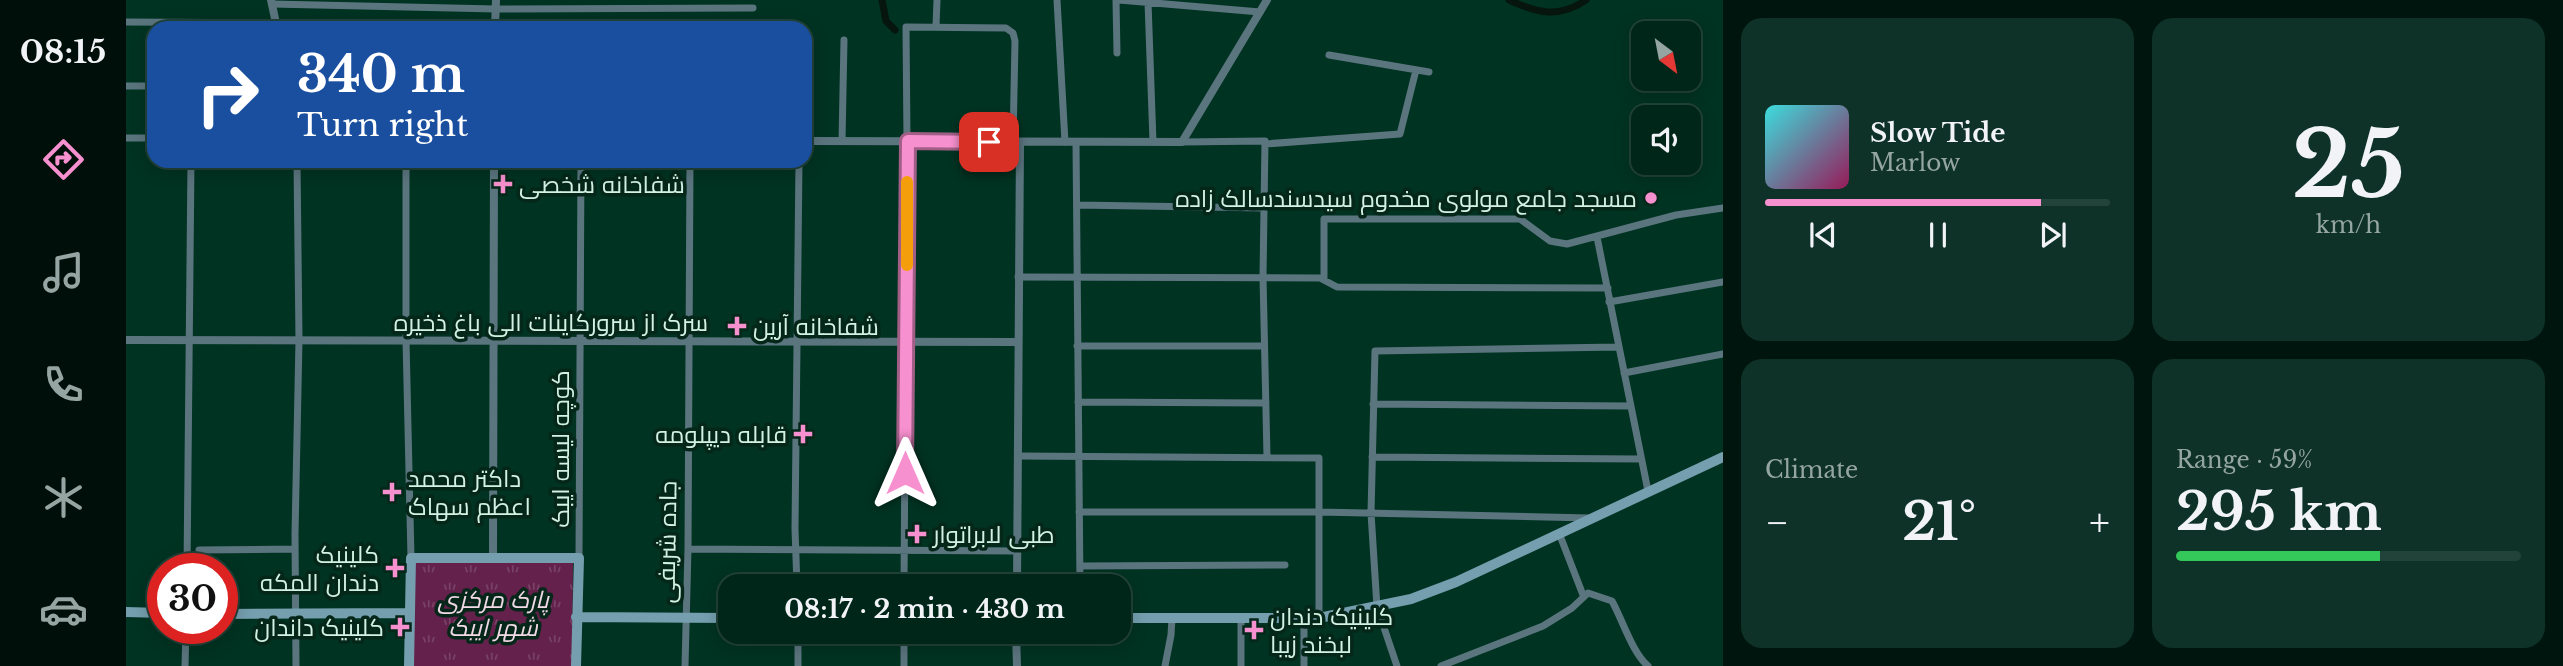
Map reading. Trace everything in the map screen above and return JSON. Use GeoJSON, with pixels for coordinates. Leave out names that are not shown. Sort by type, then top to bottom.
{"type":"FeatureCollection","features":[{"type":"Feature","properties":{"kind":"main road"},"geometry":{"type":"LineString","coordinates":[[1131,618],[1319,618],[1411,599],[1456,582],[1723,457]]}},
{"type":"Feature","properties":{"kind":"main road"},"geometry":{"type":"LineString","coordinates":[[409,666],[411,558],[579,558],[576,666]]}},
{"type":"Feature","properties":{"kind":"main road"},"geometry":{"type":"LineString","coordinates":[[126,612],[147,612]]}},
{"type":"Feature","properties":{"kind":"main road"},"geometry":{"type":"LineString","coordinates":[[238,614],[410,613]]}},
{"type":"Feature","properties":{"kind":"main road"},"geometry":{"type":"LineString","coordinates":[[576,617],[718,618]]}},
{"type":"Feature","properties":{"kind":"street"},"geometry":{"type":"LineString","coordinates":[[936,26],[937,0]]}},
{"type":"Feature","properties":{"kind":"street"},"geometry":{"type":"LineString","coordinates":[[1057,0],[1065,142]]}},
{"type":"Feature","properties":{"kind":"street"},"geometry":{"type":"LineString","coordinates":[[1117,53],[1118,0],[1170,2],[1260,12]]}},
{"type":"Feature","properties":{"kind":"street"},"geometry":{"type":"LineString","coordinates":[[1182,142],[1267,0]]}},
{"type":"Feature","properties":{"kind":"street"},"geometry":{"type":"LineString","coordinates":[[275,21],[272,2],[753,8]]}},
{"type":"Feature","properties":{"kind":"street"},"geometry":{"type":"LineString","coordinates":[[1148,2],[1153,142]]}},
{"type":"Feature","properties":{"kind":"street"},"geometry":{"type":"LineString","coordinates":[[126,22],[147,23]]}},
{"type":"Feature","properties":{"kind":"street"},"geometry":{"type":"LineString","coordinates":[[904,574],[908,141],[905,29],[908,26],[1006,28],[1013,33],[1015,41],[1018,277],[1017,574]]}},
{"type":"Feature","properties":{"kind":"street"},"geometry":{"type":"LineString","coordinates":[[842,141],[844,40]]}},
{"type":"Feature","properties":{"kind":"street"},"geometry":{"type":"LineString","coordinates":[[1329,55],[1430,72]]}},
{"type":"Feature","properties":{"kind":"street"},"geometry":{"type":"LineString","coordinates":[[1265,144],[1400,134],[1416,70]]}},
{"type":"Feature","properties":{"kind":"street"},"geometry":{"type":"LineString","coordinates":[[126,86],[147,86]]}},
{"type":"Feature","properties":{"kind":"street"},"geometry":{"type":"LineString","coordinates":[[126,138],[147,138]]}},
{"type":"Feature","properties":{"kind":"street"},"geometry":{"type":"LineString","coordinates":[[812,141],[1265,141],[1263,276],[1267,457]]}},
{"type":"Feature","properties":{"kind":"street"},"geometry":{"type":"LineString","coordinates":[[1076,142],[1080,574]]}},
{"type":"Feature","properties":{"kind":"street"},"geometry":{"type":"LineString","coordinates":[[187,553],[187,340],[191,168]]}},
{"type":"Feature","properties":{"kind":"street"},"geometry":{"type":"LineString","coordinates":[[296,666],[299,340],[297,168]]}},
{"type":"Feature","properties":{"kind":"street"},"geometry":{"type":"LineString","coordinates":[[406,168],[406,340],[411,558]]}},
{"type":"Feature","properties":{"kind":"street"},"geometry":{"type":"LineString","coordinates":[[493,558],[494,168]]}},
{"type":"Feature","properties":{"kind":"street","name":"کوچه لیسه ایبک"},"geometry":{"type":"LineString","coordinates":[[579,558],[581,168]]}},
{"type":"Feature","properties":{"kind":"street","name":"جاده شریفی"},"geometry":{"type":"LineString","coordinates":[[685,666],[690,168]]}},
{"type":"Feature","properties":{"kind":"street"},"geometry":{"type":"LineString","coordinates":[[797,574],[799,168]]}},
{"type":"Feature","properties":{"kind":"street"},"geometry":{"type":"LineString","coordinates":[[1077,205],[1264,208]]}},
{"type":"Feature","properties":{"kind":"street"},"geometry":{"type":"LineString","coordinates":[[1324,280],[1324,219],[1520,219],[1550,241],[1567,244],[1676,215],[1723,208]]}},
{"type":"Feature","properties":{"kind":"street"},"geometry":{"type":"LineString","coordinates":[[1597,237],[1648,491]]}},
{"type":"Feature","properties":{"kind":"street"},"geometry":{"type":"LineString","coordinates":[[1018,277],[1263,276],[1320,278],[1337,287],[1608,288]]}},
{"type":"Feature","properties":{"kind":"street"},"geometry":{"type":"LineString","coordinates":[[1609,302],[1723,282]]}},
{"type":"Feature","properties":{"kind":"street","name":"سرک از سرورکاینات الی باغ ذخیره"},"geometry":{"type":"LineString","coordinates":[[126,340],[1018,342]]}},
{"type":"Feature","properties":{"kind":"street"},"geometry":{"type":"LineString","coordinates":[[1077,346],[1264,346]]}},
{"type":"Feature","properties":{"kind":"street"},"geometry":{"type":"LineString","coordinates":[[1397,666],[1377,607],[1371,513],[1375,351],[1618,347]]}},
{"type":"Feature","properties":{"kind":"street"},"geometry":{"type":"LineString","coordinates":[[1623,373],[1723,354]]}},
{"type":"Feature","properties":{"kind":"street"},"geometry":{"type":"LineString","coordinates":[[1078,402],[1266,403]]}},
{"type":"Feature","properties":{"kind":"street"},"geometry":{"type":"LineString","coordinates":[[1373,404],[1630,406]]}},
{"type":"Feature","properties":{"kind":"street"},"geometry":{"type":"LineString","coordinates":[[1018,456],[1319,458],[1319,618]]}},
{"type":"Feature","properties":{"kind":"street"},"geometry":{"type":"LineString","coordinates":[[1372,457],[1641,459]]}},
{"type":"Feature","properties":{"kind":"street"},"geometry":{"type":"LineString","coordinates":[[1079,512],[1319,512],[1591,518]]}},
{"type":"Feature","properties":{"kind":"street"},"geometry":{"type":"LineString","coordinates":[[1559,533],[1583,595]]}},
{"type":"Feature","properties":{"kind":"street"},"geometry":{"type":"LineString","coordinates":[[199,550],[295,549]]}},
{"type":"Feature","properties":{"kind":"street"},"geometry":{"type":"LineString","coordinates":[[688,549],[1017,551]]}},
{"type":"Feature","properties":{"kind":"street"},"geometry":{"type":"LineString","coordinates":[[1080,566],[1285,565]]}},
{"type":"Feature","properties":{"kind":"street"},"geometry":{"type":"LineString","coordinates":[[1441,666],[1543,626],[1572,608],[1588,593],[1612,601],[1632,645],[1640,659],[1648,666]]}},
{"type":"Feature","properties":{"kind":"street"},"geometry":{"type":"LineString","coordinates":[[1301,617],[1304,631],[1304,666]]}},
{"type":"Feature","properties":{"kind":"street"},"geometry":{"type":"LineString","coordinates":[[1165,666],[1172,618]]}},
{"type":"Feature","properties":{"kind":"street"},"geometry":{"type":"LineString","coordinates":[[1241,618],[1241,666]]}},
{"type":"Feature","properties":{"kind":"street"},"geometry":{"type":"LineString","coordinates":[[186,644],[186,666]]}},
{"type":"Feature","properties":{"kind":"street"},"geometry":{"type":"LineString","coordinates":[[798,644],[798,666]]}},
{"type":"Feature","properties":{"kind":"street"},"geometry":{"type":"LineString","coordinates":[[904,644],[904,666]]}},
{"type":"Feature","properties":{"kind":"street"},"geometry":{"type":"LineString","coordinates":[[1016,644],[1017,666]]}},
{"type":"Feature","properties":{"kind":"green space","name":"پارک مرکزی شهر ایبک"},"geometry":{"type":"Polygon","coordinates":[[[414,559],[573,560],[572,666],[412,666],[414,559]]]}},
{"type":"Feature","properties":{"kind":"waterway"},"geometry":{"type":"LineString","coordinates":[[882,0],[886,21],[895,30]]}},
{"type":"Feature","properties":{"kind":"waterway"},"geometry":{"type":"LineString","coordinates":[[1509,0],[1548,12],[1567,10],[1586,0]]}},
{"type":"Feature","properties":{"kind":"slow traffic"},"geometry":{"type":"LineString","coordinates":[[907,182],[907,265]]}},
{"type":"Feature","properties":{"kind":"place","name":"شفاخانه شخصی"},"geometry":{"type":"Point","coordinates":[503,184]}},
{"type":"Feature","properties":{"kind":"place","name":"مسجد جامع مولوی مخدوم سیدسندسالک زاده"},"geometry":{"type":"Point","coordinates":[1651,198]}},
{"type":"Feature","properties":{"kind":"place","name":"شفاخانه آرین"},"geometry":{"type":"Point","coordinates":[737,326]}},
{"type":"Feature","properties":{"kind":"place","name":"قابله دیپلومه"},"geometry":{"type":"Point","coordinates":[803,434]}},
{"type":"Feature","properties":{"kind":"place","name":"داکتر محمد اعظم سهاک"},"geometry":{"type":"Point","coordinates":[392,492]}},
{"type":"Feature","properties":{"kind":"place","name":"طبی لابراتوار"},"geometry":{"type":"Point","coordinates":[917,534]}},
{"type":"Feature","properties":{"kind":"place","name":"کلینیک دندان المکه"},"geometry":{"type":"Point","coordinates":[395,568]}},
{"type":"Feature","properties":{"kind":"place","name":"کلینیک داندان"},"geometry":{"type":"Point","coordinates":[400,627]}},
{"type":"Feature","properties":{"kind":"place","name":"کلینیک دندان لبخند زیبا"},"geometry":{"type":"Point","coordinates":[1254,630]}},
{"type":"Feature","properties":{"kind":"route"},"geometry":{"type":"LineString","coordinates":[[905,473],[908,141],[989,142]]}}]}
